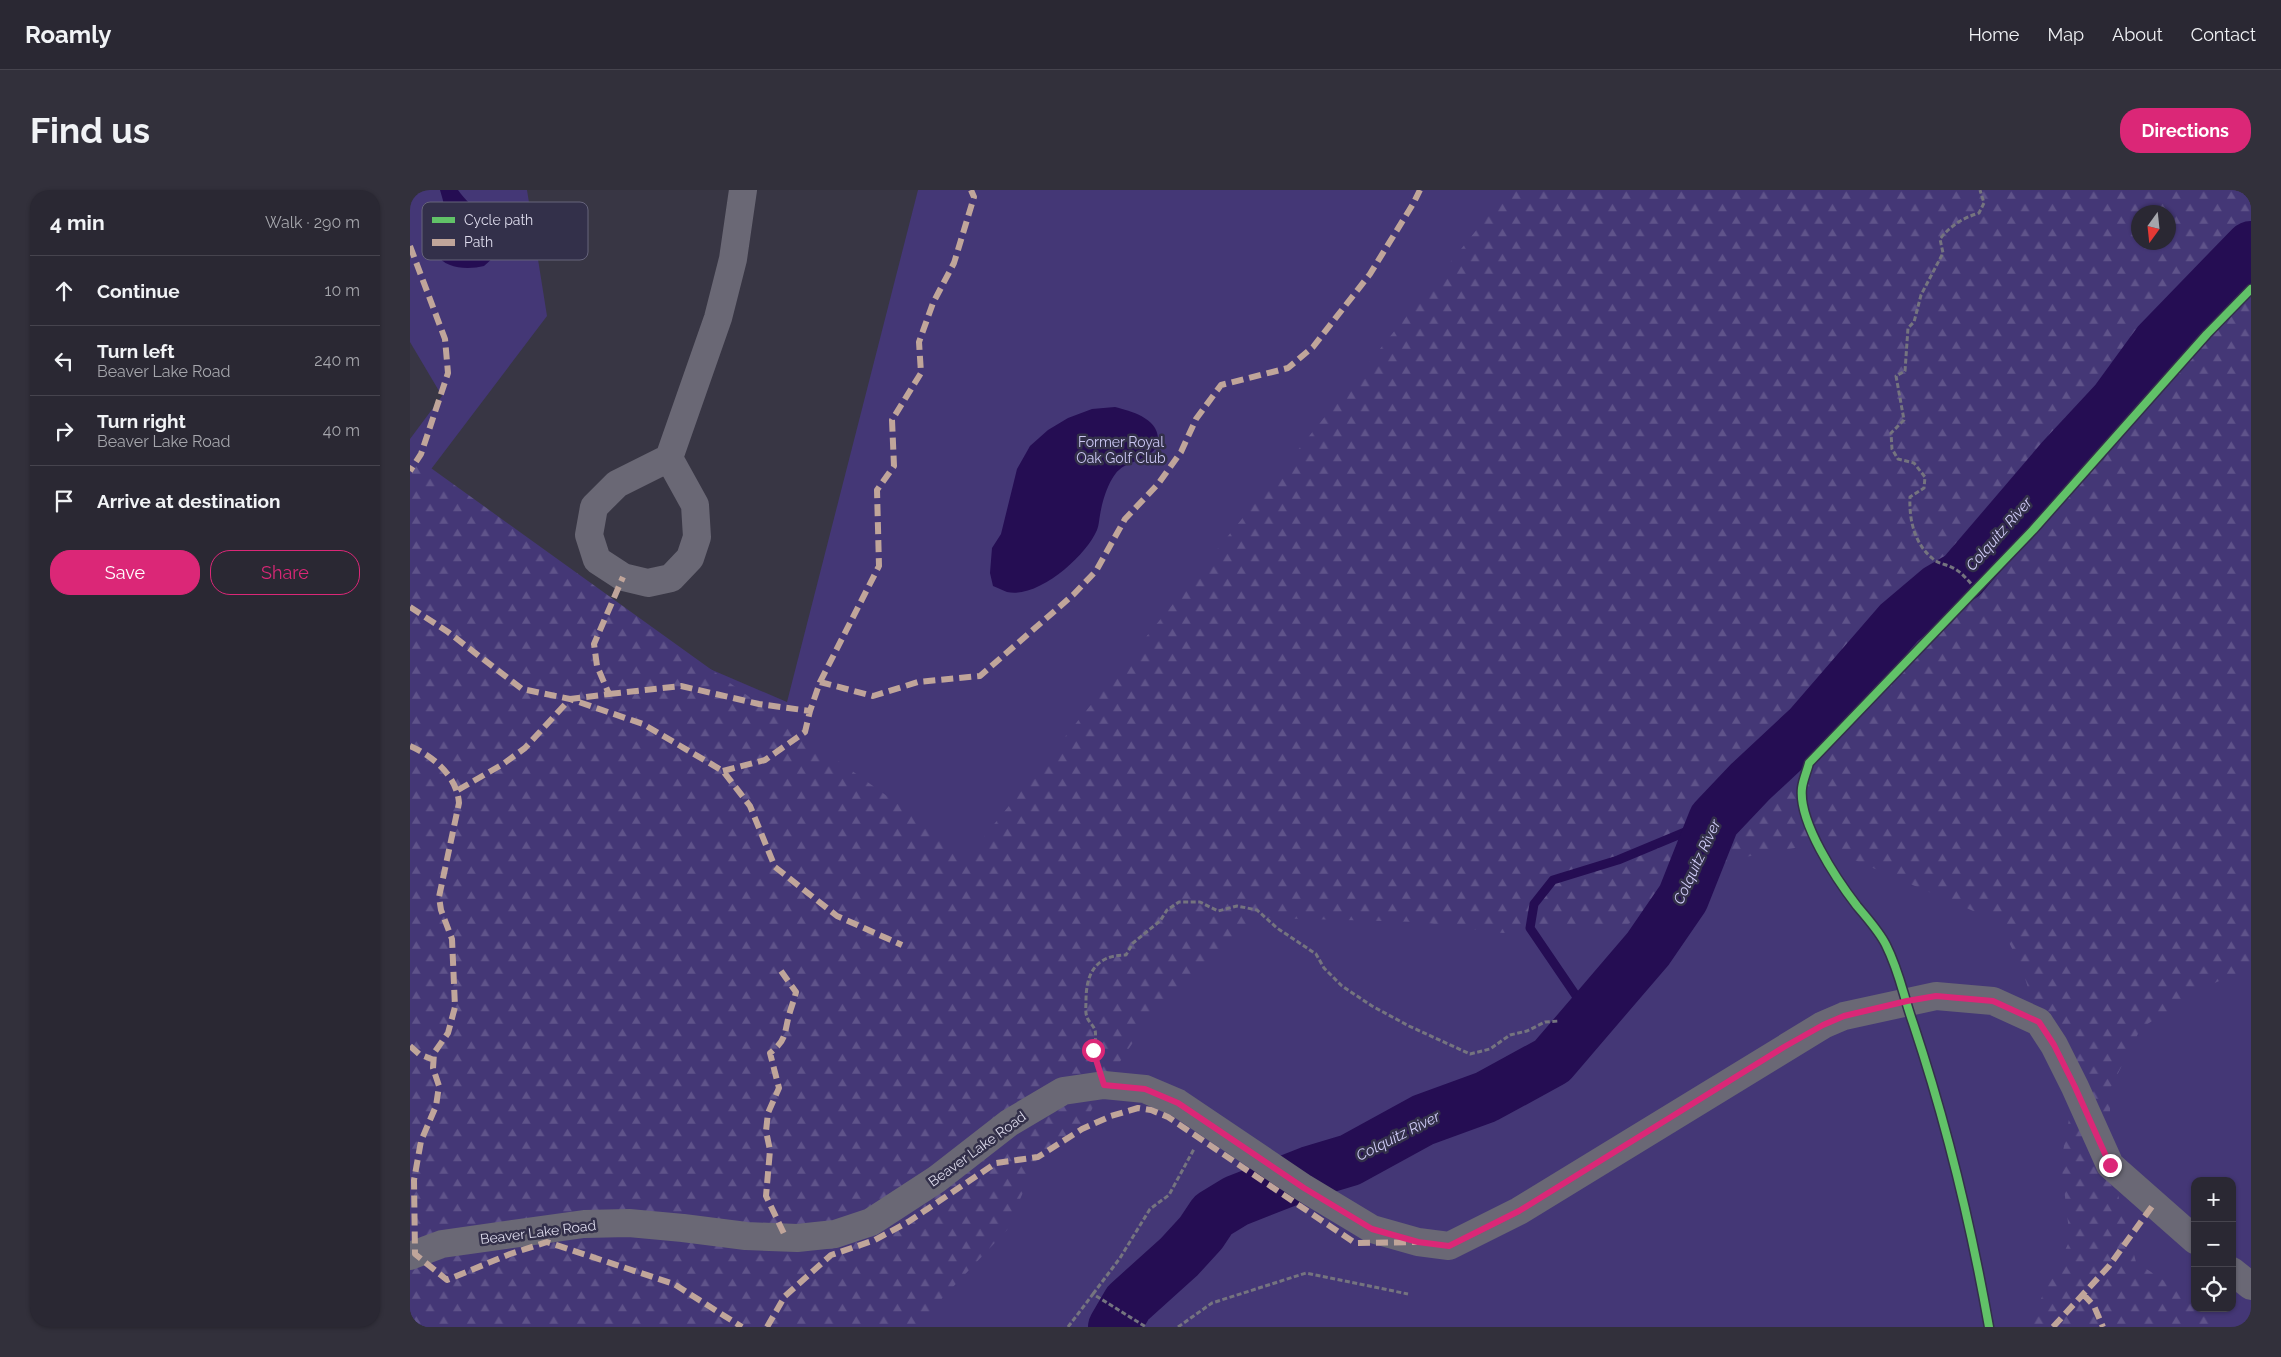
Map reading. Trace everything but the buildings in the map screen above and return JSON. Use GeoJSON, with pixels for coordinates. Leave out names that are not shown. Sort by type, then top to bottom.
{"type":"FeatureCollection","features":[{"type":"Feature","properties":{"kind":"lane"},"geometry":{"type":"LineString","coordinates":[[669,458],[695,505],[697,537],[690,558],[671,578],[648,583],[623,577],[597,560],[590,535],[594,507],[617,484],[669,458],[718,318],[732,259],[743,190]]}},
{"type":"Feature","properties":{"kind":"lane","name":"Beaver Lake Road"},"geometry":{"type":"LineString","coordinates":[[410,1256],[442,1244],[584,1224],[629,1223],[746,1236],[797,1238],[835,1234],[871,1222],[937,1179],[1009,1122],[1063,1091],[1104,1085],[1145,1089],[1178,1103],[1304,1188],[1372,1229],[1418,1242],[1449,1246],[1519,1211],[1784,1047],[1823,1025],[1844,1016],[1936,996],[1993,1001],[2039,1022],[2054,1045],[2075,1087],[2110,1165],[2191,1236]]}},
{"type":"Feature","properties":{"kind":"lane"},"geometry":{"type":"LineString","coordinates":[[2236,1274],[2251,1286]]}},
{"type":"Feature","properties":{"kind":"path"},"geometry":{"type":"LineString","coordinates":[[1976,589],[1954,568],[1945,566],[1932,558],[1917,538],[1909,513],[1910,497],[1924,488],[1925,477],[1914,464],[1898,459],[1892,449],[1891,433],[1904,420],[1896,376],[1905,371],[1908,328],[1914,322],[1921,295],[1943,253],[1940,239],[1946,231],[1962,219],[1979,213],[1984,203],[1980,190]]}},
{"type":"Feature","properties":{"kind":"path"},"geometry":{"type":"LineString","coordinates":[[1104,1085],[1093,1050],[1095,1031],[1086,1016],[1086,993],[1090,974],[1099,962],[1113,955],[1126,955],[1133,943],[1160,921],[1167,910],[1180,902],[1200,902],[1218,911],[1237,906],[1257,910],[1276,928],[1316,954],[1324,968],[1342,986],[1409,1026],[1470,1054],[1490,1050],[1510,1035],[1528,1030],[1545,1022],[1560,1021]]}},
{"type":"Feature","properties":{"kind":"path"},"geometry":{"type":"LineString","coordinates":[[1068,1327],[1120,1258],[1150,1209],[1169,1195],[1196,1146]]}},
{"type":"Feature","properties":{"kind":"path"},"geometry":{"type":"LineString","coordinates":[[1178,1327],[1212,1303],[1306,1273],[1408,1294]]}},
{"type":"Feature","properties":{"kind":"path"},"geometry":{"type":"LineString","coordinates":[[1093,1294],[1144,1326]]}},
{"type":"Feature","properties":{"kind":"green space"},"geometry":{"type":"Polygon","coordinates":[[[410,190],[527,190],[529,202],[422,202],[422,260],[538,260],[547,316],[410,497],[410,439],[442,396],[410,342],[410,190]]]}},
{"type":"Feature","properties":{"kind":"green space","name":"Former Royal Oak Golf Club"},"geometry":{"type":"Polygon","coordinates":[[[918,190],[2251,190],[2251,1327],[410,1327],[410,582],[596,620],[787,702],[918,190]]]}},
{"type":"Feature","properties":{"kind":"green space"},"geometry":{"type":"Polygon","coordinates":[[[1509,190],[2251,190],[2251,967],[2210,985],[2141,1028],[2110,1089],[2110,1165],[2136,1262],[2191,1299],[2191,1312],[2206,1312],[2222,1327],[2019,1327],[2037,1307],[2070,1240],[2061,1162],[2075,1087],[2039,1022],[2022,969],[1999,922],[1817,844],[1745,857],[1683,898],[1624,926],[1530,928],[1503,933],[1419,922],[1268,918],[1197,967],[1151,1016],[1104,1085],[1082,1129],[1038,1157],[1007,1230],[915,1327],[410,1327],[410,453],[969,855],[1509,190]]]}},
{"type":"Feature","properties":{"kind":"shaded area"},"geometry":{"type":"Polygon","coordinates":[[[440,190],[458,190],[468,202],[443,202],[440,190]]]}},
{"type":"Feature","properties":{"kind":"shaded area"},"geometry":{"type":"Polygon","coordinates":[[[441,260],[490,260],[484,266],[467,268],[441,260]]]}},
{"type":"Feature","properties":{"kind":"shaded area"},"geometry":{"type":"Polygon","coordinates":[[[1115,407],[1142,417],[1153,425],[1157,431],[1158,438],[1154,450],[1143,458],[1124,466],[1116,473],[1106,492],[1098,528],[1083,552],[1072,563],[1060,573],[1033,589],[1007,592],[993,586],[990,573],[992,548],[1001,534],[1017,469],[1030,446],[1048,430],[1068,418],[1092,409],[1115,407]]]}},
{"type":"Feature","properties":{"kind":"waterway","name":"Colquitz River"},"geometry":{"type":"LineString","coordinates":[[1114,1327],[1128,1303],[1179,1257],[1201,1233],[1213,1215],[1236,1201],[1310,1172],[1350,1160],[1423,1120],[1486,1097],[1552,1061],[1648,949],[1683,898],[1714,820],[1750,782],[1809,727],[1899,623],[1938,590],[1962,576],[2062,459],[2115,402],[2158,343],[2251,247]]}},
{"type":"Feature","properties":{"kind":"waterway"},"geometry":{"type":"LineString","coordinates":[[1593,1016],[1579,1000],[1530,928],[1534,904],[1553,880],[1618,860],[1714,820]]}},
{"type":"Feature","properties":{"kind":"marked path"},"geometry":{"type":"LineString","coordinates":[[820,682],[879,566],[877,490],[894,466],[892,420],[921,373],[919,342],[933,303],[954,263],[974,197],[971,190]]}},
{"type":"Feature","properties":{"kind":"marked path"},"geometry":{"type":"LineString","coordinates":[[609,694],[681,686],[759,704],[810,711],[820,682],[873,696],[918,682],[980,676],[1073,595],[1096,571],[1125,519],[1158,484],[1181,452],[1196,419],[1221,385],[1288,368],[1313,347],[1370,274],[1420,190]]}},
{"type":"Feature","properties":{"kind":"marked path"},"geometry":{"type":"LineString","coordinates":[[410,246],[445,339],[448,373],[421,454],[410,471]]}},
{"type":"Feature","properties":{"kind":"marked path"},"geometry":{"type":"LineString","coordinates":[[458,790],[503,764],[525,748],[570,699],[609,694],[597,666],[594,644],[623,577]]}},
{"type":"Feature","properties":{"kind":"marked path"},"geometry":{"type":"LineString","coordinates":[[410,607],[448,632],[522,689],[570,699],[643,724],[723,771],[750,806],[775,867],[837,916],[902,945]]}},
{"type":"Feature","properties":{"kind":"marked path"},"geometry":{"type":"LineString","coordinates":[[723,771],[765,760],[805,732],[810,711]]}},
{"type":"Feature","properties":{"kind":"marked path"},"geometry":{"type":"LineString","coordinates":[[410,746],[435,761],[449,776],[454,784],[459,803],[439,897],[441,910],[452,939],[455,1007],[448,1033],[434,1053],[433,1068],[439,1086],[436,1106],[421,1141],[414,1180],[415,1254],[447,1280],[510,1254],[547,1242],[674,1284],[742,1327]]}},
{"type":"Feature","properties":{"kind":"marked path"},"geometry":{"type":"LineString","coordinates":[[781,971],[796,992],[783,1038],[779,1045],[770,1053],[779,1088],[768,1113],[766,1131],[770,1150],[766,1196],[786,1238]]}},
{"type":"Feature","properties":{"kind":"marked path"},"geometry":{"type":"LineString","coordinates":[[410,1046],[419,1054],[434,1060]]}},
{"type":"Feature","properties":{"kind":"marked path"},"geometry":{"type":"LineString","coordinates":[[767,1327],[785,1296],[831,1255],[875,1240],[908,1222],[996,1163],[1038,1157],[1082,1129],[1111,1116],[1138,1108],[1151,1110],[1168,1117],[1355,1243],[1418,1242]]}},
{"type":"Feature","properties":{"kind":"marked path"},"geometry":{"type":"LineString","coordinates":[[2053,1327],[2109,1266],[2153,1205]]}},
{"type":"Feature","properties":{"kind":"marked path"},"geometry":{"type":"LineString","coordinates":[[2083,1294],[2094,1306],[2103,1327]]}},
{"type":"Feature","properties":{"kind":"cycle path"},"geometry":{"type":"LineString","coordinates":[[1989,1327],[1966,1212],[1947,1136],[1898,975],[1883,940],[1849,895],[1820,850],[1812,833],[1802,802],[1803,782],[1809,763],[2033,530],[2207,334],[2251,289]]}},
{"type":"Feature","properties":{"kind":"route"},"geometry":{"type":"LineString","coordinates":[[1093,1050],[1104,1085],[1145,1089],[1178,1103],[1345,1215],[1372,1229],[1418,1242],[1449,1246],[1519,1211],[1784,1047],[1823,1025],[1844,1016],[1936,996],[1993,1001],[2039,1022],[2054,1045],[2075,1087],[2110,1165]]}}]}
